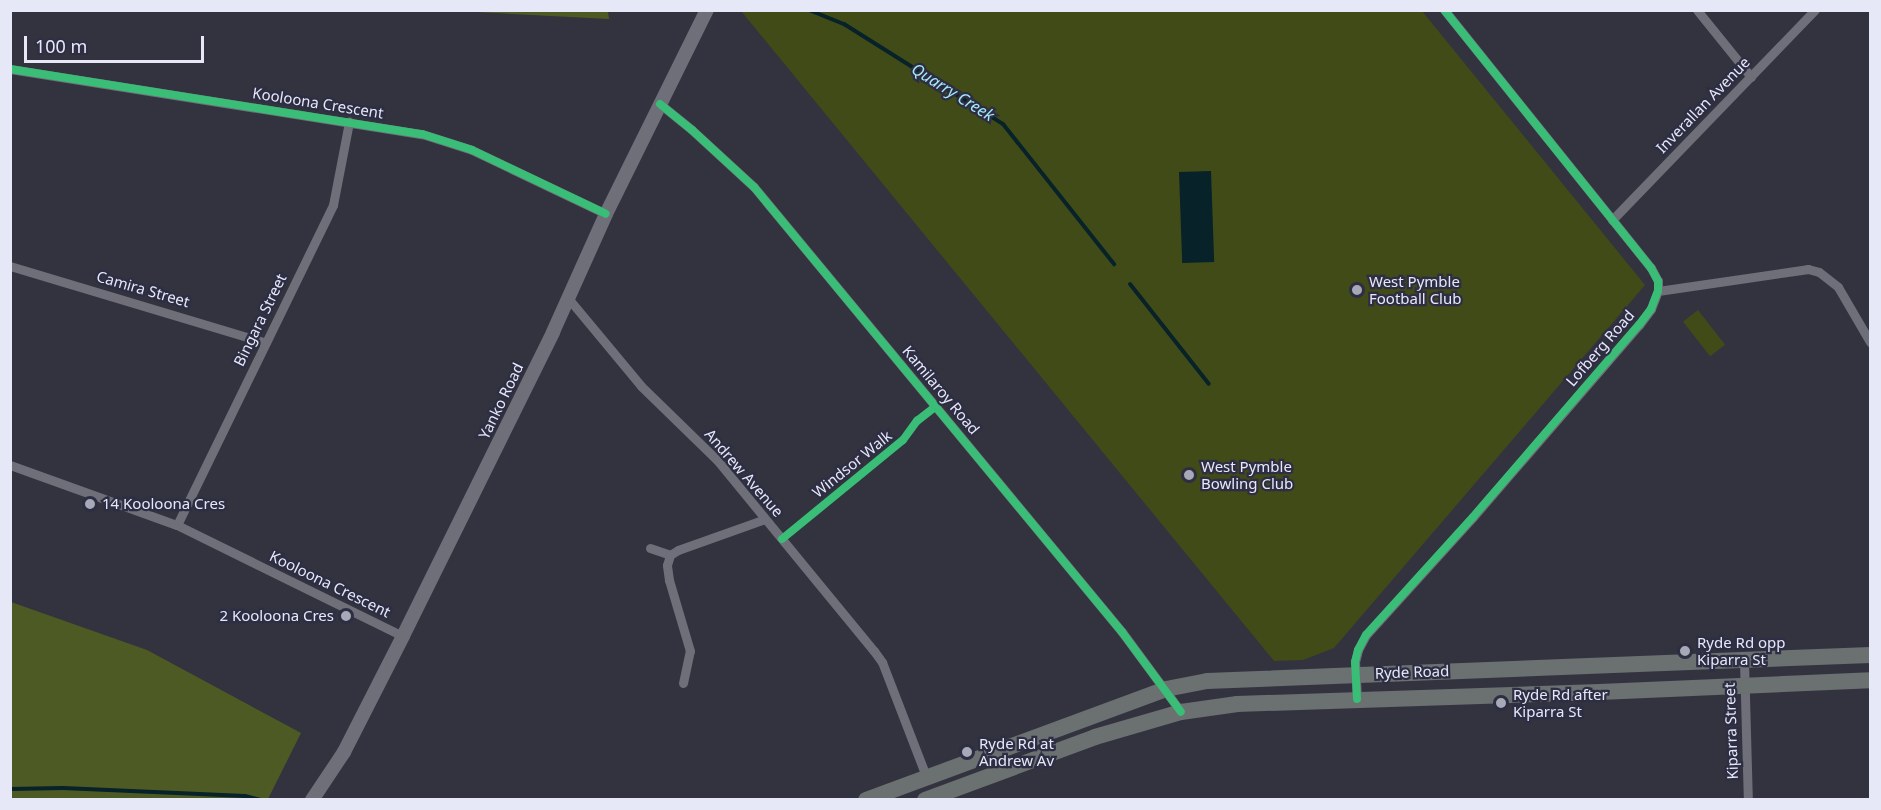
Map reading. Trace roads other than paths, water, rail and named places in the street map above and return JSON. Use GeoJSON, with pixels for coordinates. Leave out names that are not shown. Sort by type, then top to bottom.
{"type":"FeatureCollection","features":[{"type":"Feature","properties":{"kind":"highway","name":"Ryde Road"},"geometry":{"type":"LineString","coordinates":[[866,800],[1166,689],[1230,678],[1870,655]]}},
{"type":"Feature","properties":{"kind":"highway","name":"Ryde Road"},"geometry":{"type":"LineString","coordinates":[[925,800],[1095,737],[1181,712],[1237,704],[1870,680]]}},
{"type":"Feature","properties":{"kind":"main road","name":"Yanko Road"},"geometry":{"type":"LineString","coordinates":[[312,800],[344,752],[403,636],[707,10]]}},
{"type":"Feature","properties":{"kind":"street"},"geometry":{"type":"LineString","coordinates":[[1444,10],[1651,268],[1658,281],[1658,291],[1808,269],[1819,272],[1838,287],[1870,342]]}},
{"type":"Feature","properties":{"kind":"street"},"geometry":{"type":"LineString","coordinates":[[1697,10],[1751,76]]}},
{"type":"Feature","properties":{"kind":"street","name":"Inverallan Avenue"},"geometry":{"type":"LineString","coordinates":[[1612,220],[1815,10]]}},
{"type":"Feature","properties":{"kind":"street","name":"Kooloona Crescent"},"geometry":{"type":"LineString","coordinates":[[10,69],[422,134],[455,144],[606,214]]}},
{"type":"Feature","properties":{"kind":"street","name":"Kamilaroy Road"},"geometry":{"type":"LineString","coordinates":[[660,104],[754,187],[1166,689],[1181,712]]}},
{"type":"Feature","properties":{"kind":"street","name":"Bingara Street"},"geometry":{"type":"LineString","coordinates":[[177,525],[333,205],[349,122]]}},
{"type":"Feature","properties":{"kind":"street","name":"Camira Street"},"geometry":{"type":"LineString","coordinates":[[10,266],[267,343]]}},
{"type":"Feature","properties":{"kind":"street","name":"Lofberg Road"},"geometry":{"type":"LineString","coordinates":[[1357,699],[1355,674],[1358,650],[1366,635],[1473,517],[1639,325],[1651,309],[1658,291]]}},
{"type":"Feature","properties":{"kind":"street","name":"Andrew Avenue"},"geometry":{"type":"LineString","coordinates":[[568,298],[641,386],[717,460],[882,662],[926,777]]}},
{"type":"Feature","properties":{"kind":"street","name":"Kooloona Crescent"},"geometry":{"type":"LineString","coordinates":[[10,465],[177,525],[403,636]]}},
{"type":"Feature","properties":{"kind":"street"},"geometry":{"type":"LineString","coordinates":[[650,548],[669,555],[765,519]]}},
{"type":"Feature","properties":{"kind":"street"},"geometry":{"type":"LineString","coordinates":[[669,555],[667,565],[669,580],[690,651],[683,683]]}},
{"type":"Feature","properties":{"kind":"street","name":"Kiparra Street"},"geometry":{"type":"LineString","coordinates":[[1744,661],[1748,800]]}},
{"type":"Feature","properties":{"kind":"waterway","name":"Quarry Creek"},"geometry":{"type":"LineString","coordinates":[[809,10],[844,24],[1003,124],[1114,264]]}},
{"type":"Feature","properties":{"kind":"waterway","name":"Quarry Creek"},"geometry":{"type":"LineString","coordinates":[[1130,284],[1209,384]]}},
{"type":"Feature","properties":{"kind":"waterway"},"geometry":{"type":"LineString","coordinates":[[10,789],[63,788],[245,796],[261,800]]}},
{"type":"Feature","properties":{"kind":"place","name":"West Pymble Football Club"},"geometry":{"type":"Point","coordinates":[1357,290]}},
{"type":"Feature","properties":{"kind":"place","name":"West Pymble Bowling Club"},"geometry":{"type":"Point","coordinates":[1189,475]}},
{"type":"Feature","properties":{"kind":"place","name":"14 Kooloona Cres"},"geometry":{"type":"Point","coordinates":[90,504]}},
{"type":"Feature","properties":{"kind":"place","name":"2 Kooloona Cres"},"geometry":{"type":"Point","coordinates":[346,616]}},
{"type":"Feature","properties":{"kind":"place","name":"Ryde Rd opp Kiparra St"},"geometry":{"type":"Point","coordinates":[1685,651]}},
{"type":"Feature","properties":{"kind":"place","name":"Ryde Rd after Kiparra St"},"geometry":{"type":"Point","coordinates":[1501,703]}},
{"type":"Feature","properties":{"kind":"place","name":"Ryde Rd at Andrew Av"},"geometry":{"type":"Point","coordinates":[967,752]}}]}
